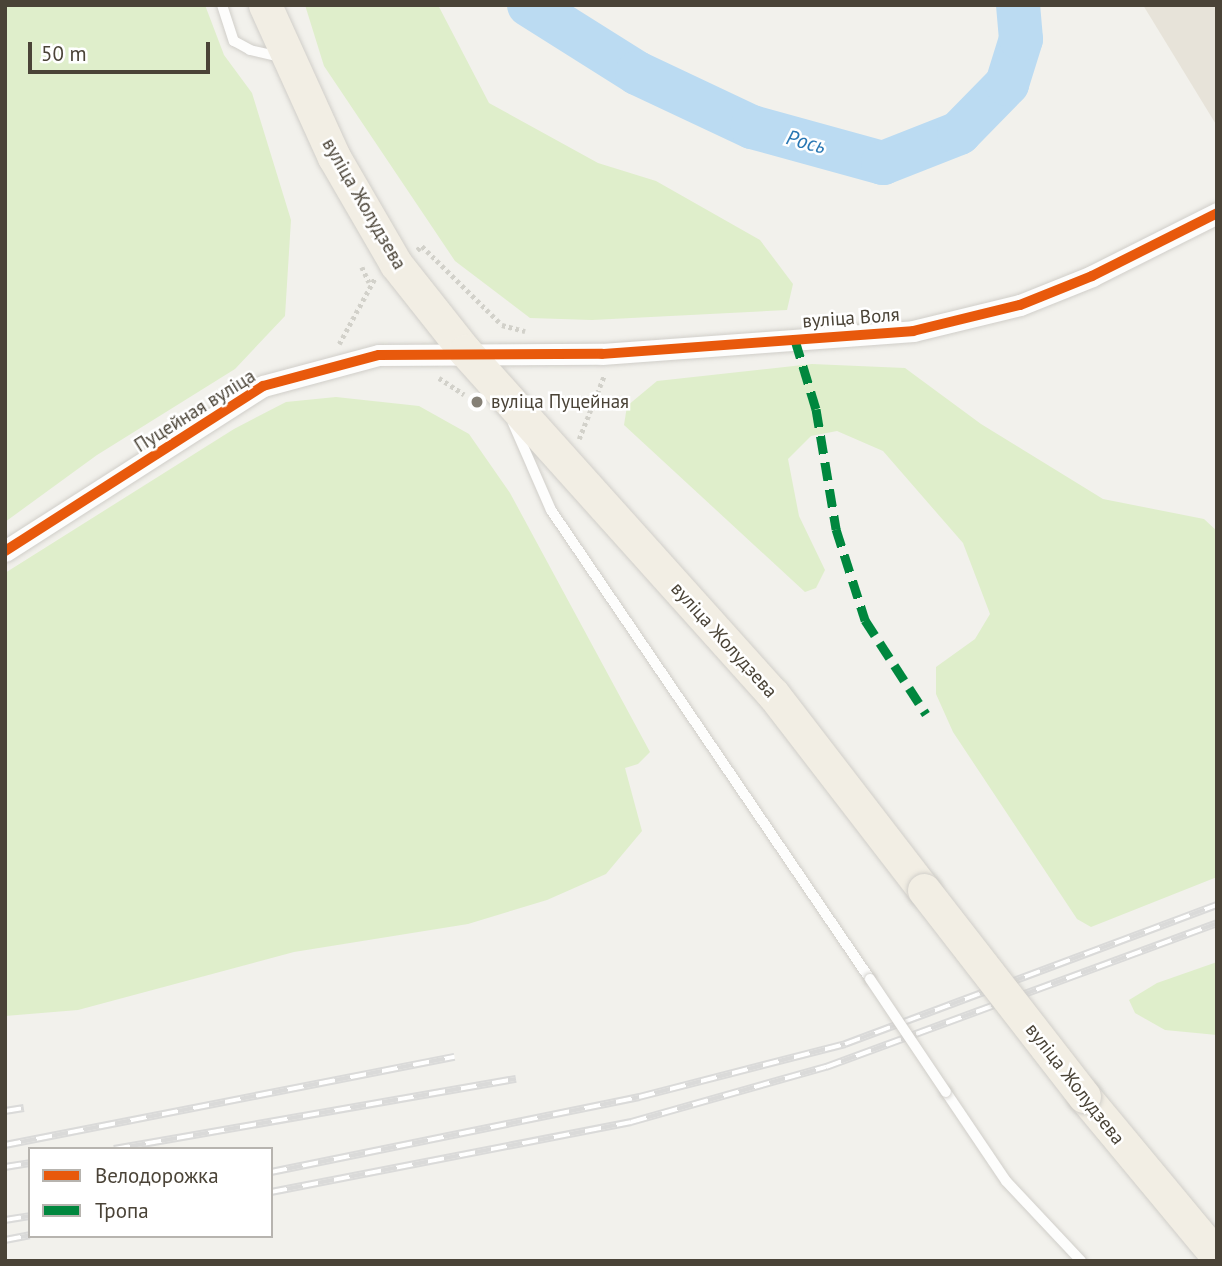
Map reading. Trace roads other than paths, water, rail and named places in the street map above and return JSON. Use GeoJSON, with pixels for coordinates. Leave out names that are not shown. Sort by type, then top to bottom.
{"type":"FeatureCollection","features":[{"type":"Feature","properties":{"kind":"main road","name":"вуліца Жолудзева"},"geometry":{"type":"LineString","coordinates":[[265,5],[286,58],[334,157],[396,264],[465,351],[773,694],[1084,1096],[1217,1256]]}},
{"type":"Feature","properties":{"kind":"street","name":"вуліца Воля"},"geometry":{"type":"LineString","coordinates":[[465,351],[602,354],[914,331],[1020,305],[1092,276],[1217,213]]}},
{"type":"Feature","properties":{"kind":"street","name":"Пуцейная вуліца"},"geometry":{"type":"LineString","coordinates":[[5,551],[262,387],[379,355],[465,351]]}},
{"type":"Feature","properties":{"kind":"lane"},"geometry":{"type":"LineString","coordinates":[[222,5],[234,41],[250,50],[286,58]]}},
{"type":"Feature","properties":{"kind":"lane"},"geometry":{"type":"LineString","coordinates":[[498,388],[551,510],[1006,1181],[1081,1261]]}},
{"type":"Feature","properties":{"kind":"waterway","name":"Рось"},"geometry":{"type":"LineString","coordinates":[[529,5],[637,73],[752,127],[883,163],[959,133],[1007,84],[1021,39],[1018,5]]}},
{"type":"Feature","properties":{"kind":"railway"},"geometry":{"type":"LineString","coordinates":[[273,1172],[639,1097],[845,1044],[1217,905]]}},
{"type":"Feature","properties":{"kind":"railway"},"geometry":{"type":"LineString","coordinates":[[273,1192],[631,1122],[826,1067],[1217,923]]}},
{"type":"Feature","properties":{"kind":"railway"},"geometry":{"type":"LineString","coordinates":[[5,1145],[454,1057]]}},
{"type":"Feature","properties":{"kind":"railway"},"geometry":{"type":"LineString","coordinates":[[125,1147],[516,1079]]}},
{"type":"Feature","properties":{"kind":"railway"},"geometry":{"type":"LineString","coordinates":[[5,1111],[24,1108]]}},
{"type":"Feature","properties":{"kind":"railway"},"geometry":{"type":"LineString","coordinates":[[5,1167],[28,1163]]}},
{"type":"Feature","properties":{"kind":"railway"},"geometry":{"type":"LineString","coordinates":[[5,1220],[28,1216]]}},
{"type":"Feature","properties":{"kind":"railway"},"geometry":{"type":"LineString","coordinates":[[5,1240],[28,1235]]}},
{"type":"Feature","properties":{"kind":"place","name":"вуліца Пуцейная"},"geometry":{"type":"Point","coordinates":[477,402]}}]}
